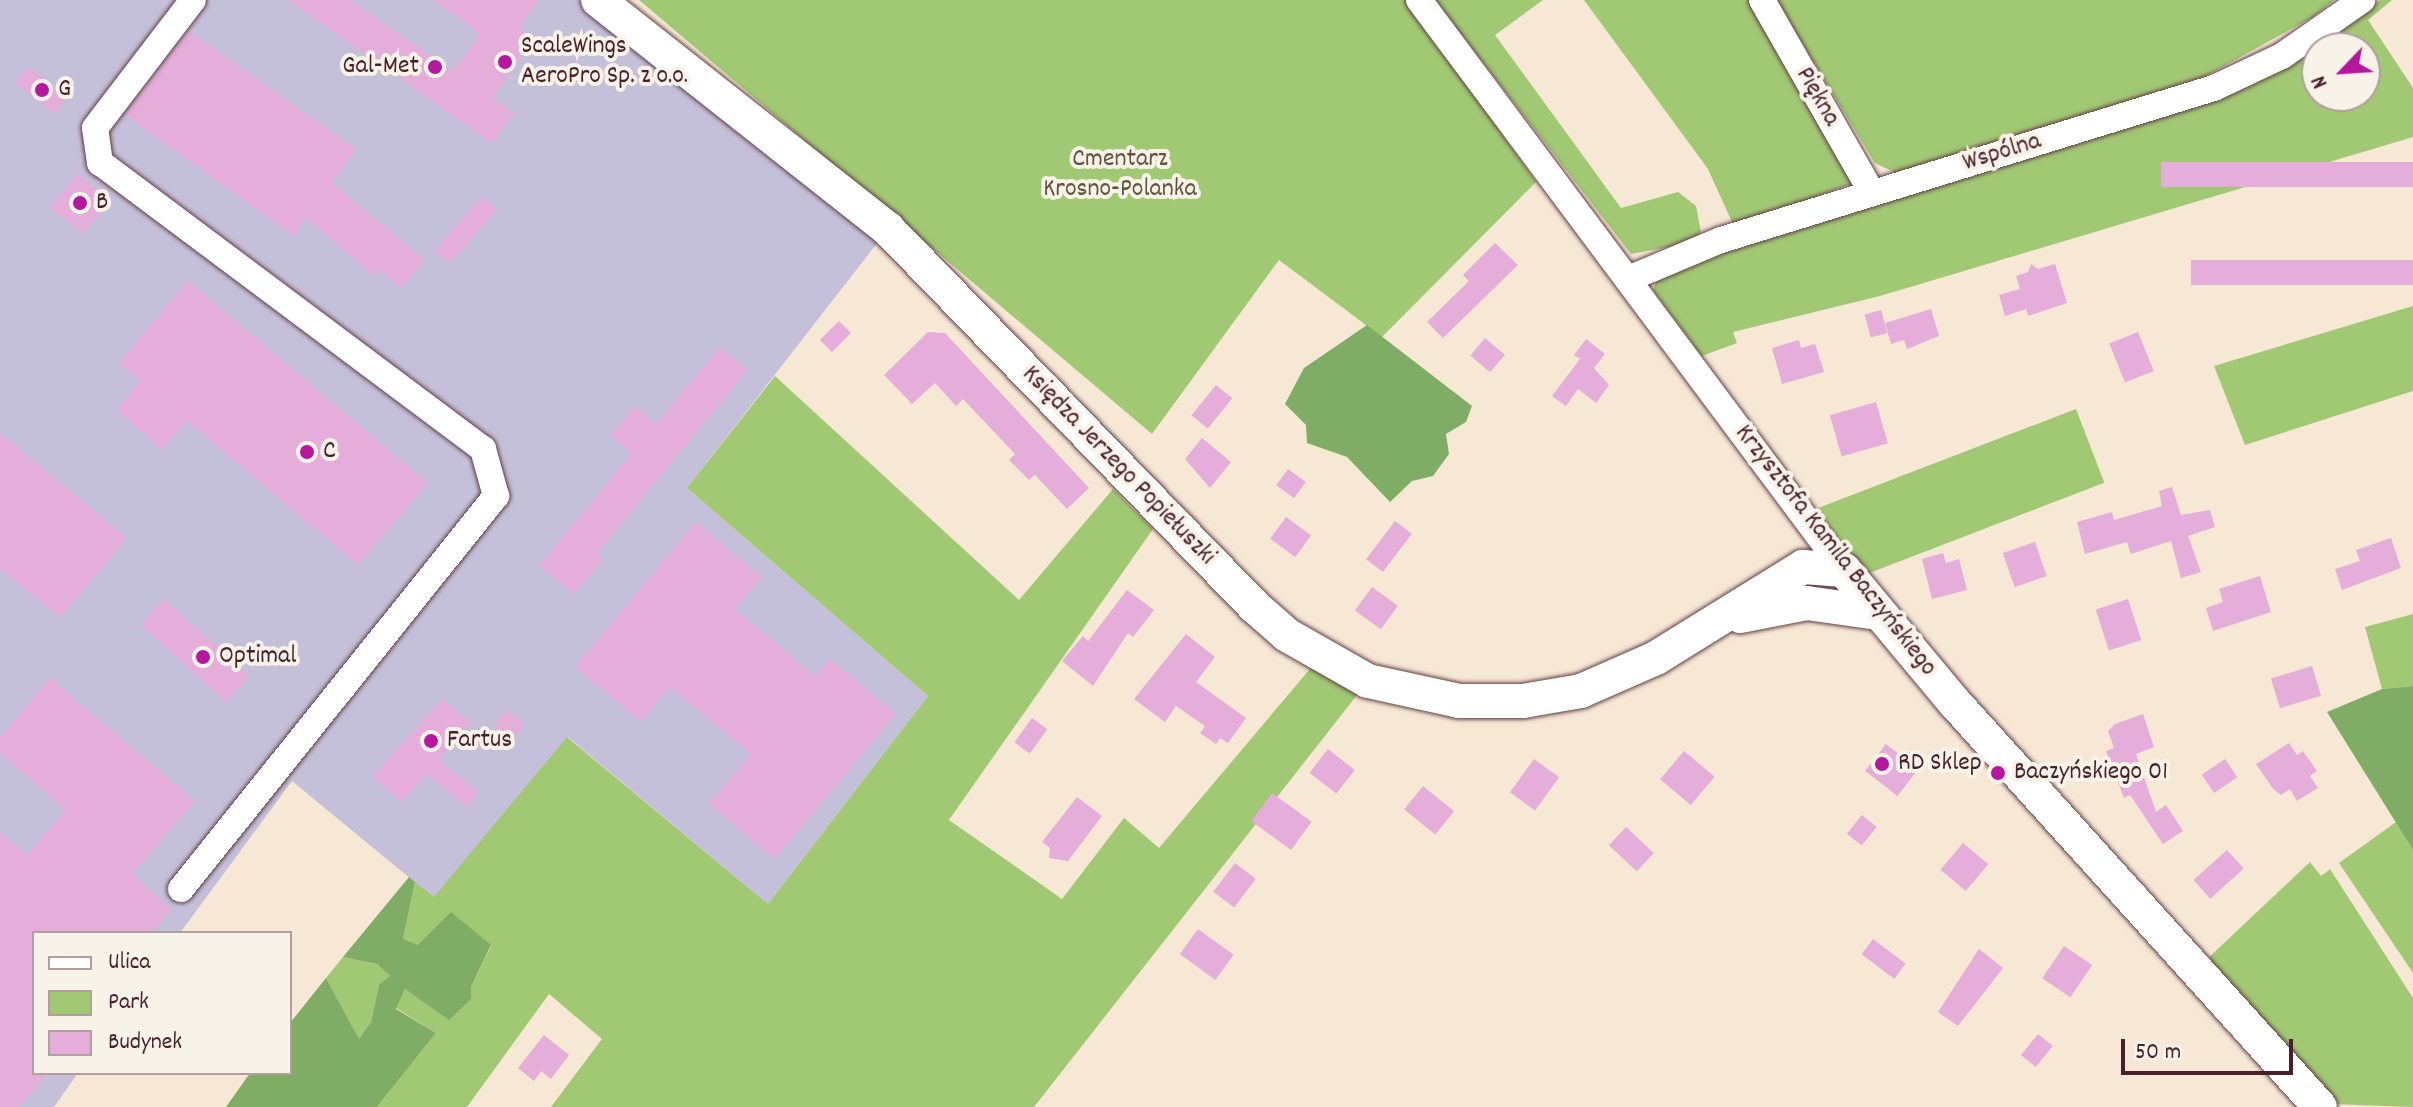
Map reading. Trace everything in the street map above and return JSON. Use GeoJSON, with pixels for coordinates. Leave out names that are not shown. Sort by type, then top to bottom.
{"type":"FeatureCollection","features":[{"type":"Feature","properties":{"kind":"street"},"geometry":{"type":"LineString","coordinates":[[181,889],[496,496],[483,449],[100,163],[95,128],[193,0]]}},
{"type":"Feature","properties":{"kind":"street","name":"Księdza Jerzego Popiełuszki"},"geometry":{"type":"LineString","coordinates":[[598,0],[888,229],[1254,606],[1320,657],[1368,681],[1415,695],[1523,701],[1581,691],[1623,675],[1716,623],[1754,594],[1803,567]]}},
{"type":"Feature","properties":{"kind":"street","name":"Krzysztofa Kamila Baczyńskiego"},"geometry":{"type":"LineString","coordinates":[[1419,0],[1877,613],[2320,1107]]}},
{"type":"Feature","properties":{"kind":"street","name":"Piękna"},"geometry":{"type":"LineString","coordinates":[[1762,0],[1872,193]]}},
{"type":"Feature","properties":{"kind":"street","name":"Wspólna"},"geometry":{"type":"LineString","coordinates":[[1628,279],[1721,240],[2214,88],[2282,56],[2362,0]]}},
{"type":"Feature","properties":{"kind":"street"},"geometry":{"type":"LineString","coordinates":[[1807,521],[1811,552],[1803,567],[1844,570]]}},
{"type":"Feature","properties":{"kind":"street"},"geometry":{"type":"LineString","coordinates":[[1801,603],[1844,570]]}},
{"type":"Feature","properties":{"kind":"street","name":"Księdza Jerzego Popiełuszki"},"geometry":{"type":"LineString","coordinates":[[1716,623],[1801,603],[1877,613]]}},
{"type":"Feature","properties":{"kind":"shaded area"},"geometry":{"type":"Polygon","coordinates":[[[0,0],[598,0],[888,229],[687,488],[928,696],[768,904],[568,737],[434,898],[292,781],[181,931],[32,931],[32,1075],[77,1075],[54,1107],[0,1107],[0,0]]]}},
{"type":"Feature","properties":{"kind":"green space","name":"Cmentarz Krosno-Polanka"},"geometry":{"type":"Polygon","coordinates":[[[639,0],[1408,0],[1536,182],[1382,337],[1279,260],[1152,434],[639,0]]]}},
{"type":"Feature","properties":{"kind":"green space"},"geometry":{"type":"Polygon","coordinates":[[[1435,0],[1543,0],[1495,35],[1621,208],[1678,192],[1696,206],[1701,232],[1689,243],[1631,254],[1435,0]]]}},
{"type":"Feature","properties":{"kind":"green space"},"geometry":{"type":"Polygon","coordinates":[[[1584,0],[1750,0],[1850,172],[1850,184],[1743,224],[1732,222],[1708,169],[1584,0]]]}},
{"type":"Feature","properties":{"kind":"green space"},"geometry":{"type":"Polygon","coordinates":[[[1776,0],[2334,0],[2313,17],[2204,77],[1898,174],[1875,163],[1776,0]]]}},
{"type":"Feature","properties":{"kind":"green space"},"geometry":{"type":"Polygon","coordinates":[[[2380,0],[2392,0],[2368,20],[2376,32],[2337,32],[2380,0]]]}},
{"type":"Feature","properties":{"kind":"green space"},"geometry":{"type":"Polygon","coordinates":[[[2381,40],[2413,88],[2413,137],[1880,296],[1733,332],[1737,343],[1702,356],[1653,290],[1658,277],[1671,270],[2175,112],[2301,55],[2301,112],[2381,112],[2381,40]]]}},
{"type":"Feature","properties":{"kind":"green space"},"geometry":{"type":"Polygon","coordinates":[[[2413,306],[2413,391],[2245,445],[2214,366],[2413,306]]]}},
{"type":"Feature","properties":{"kind":"green space"},"geometry":{"type":"Polygon","coordinates":[[[1367,325],[1472,406],[1466,422],[1446,434],[1449,454],[1433,476],[1412,481],[1390,502],[1347,457],[1307,443],[1306,425],[1285,404],[1304,368],[1367,325]]]}},
{"type":"Feature","properties":{"kind":"green space"},"geometry":{"type":"Polygon","coordinates":[[[775,376],[1019,600],[1113,489],[1153,529],[949,820],[1062,899],[1124,818],[1159,848],[1320,657],[1368,681],[1034,1107],[551,1107],[602,1039],[549,994],[467,1107],[377,1107],[436,1033],[396,1008],[405,989],[423,1000],[471,987],[491,946],[418,946],[403,939],[415,882],[434,897],[567,737],[768,904],[928,696],[687,488],[775,376]]]}},
{"type":"Feature","properties":{"kind":"green space"},"geometry":{"type":"Polygon","coordinates":[[[2076,409],[2104,483],[1835,586],[1807,512],[2076,409]]]}},
{"type":"Feature","properties":{"kind":"green space"},"geometry":{"type":"Polygon","coordinates":[[[2413,614],[2413,686],[2382,689],[2365,627],[2413,614]]]}},
{"type":"Feature","properties":{"kind":"green space"},"geometry":{"type":"Polygon","coordinates":[[[2413,686],[2413,850],[2327,712],[2382,689],[2413,686]]]}},
{"type":"Feature","properties":{"kind":"green space"},"geometry":{"type":"Polygon","coordinates":[[[2396,822],[2413,850],[2413,973],[2339,863],[2396,822]]]}},
{"type":"Feature","properties":{"kind":"green space"},"geometry":{"type":"Polygon","coordinates":[[[2310,862],[2321,876],[2330,869],[2413,998],[2413,1107],[2331,1104],[2205,961],[2310,862]]]}},
{"type":"Feature","properties":{"kind":"green space"},"geometry":{"type":"Polygon","coordinates":[[[409,877],[415,882],[403,939],[418,945],[451,912],[491,945],[471,987],[471,999],[449,1020],[405,989],[396,1009],[436,1033],[377,1107],[226,1107],[249,1075],[292,1075],[292,1020],[326,978],[359,1039],[371,1022],[379,984],[390,976],[377,964],[343,957],[409,877]]]}},
{"type":"Feature","properties":{"kind":"green space"},"geometry":{"type":"Polygon","coordinates":[[[343,957],[377,964],[390,976],[379,984],[371,1022],[359,1040],[326,978],[343,957]]]}},
{"type":"Feature","properties":{"kind":"building"},"geometry":{"type":"Polygon","coordinates":[[[288,0],[350,0],[453,71],[480,34],[433,0],[538,0],[520,28],[535,38],[492,98],[514,113],[492,143],[288,0]]]}},
{"type":"Feature","properties":{"kind":"building"},"geometry":{"type":"Polygon","coordinates":[[[189,31],[356,149],[332,183],[425,260],[401,288],[380,270],[374,276],[306,218],[294,236],[125,115],[189,31]]]}},
{"type":"Feature","properties":{"kind":"building","name":"G"},"geometry":{"type":"Polygon","coordinates":[[[28,67],[68,97],[55,114],[15,84],[28,67]]]}},
{"type":"Feature","properties":{"kind":"building"},"geometry":{"type":"Polygon","coordinates":[[[2161,162],[2413,162],[2413,187],[2161,187],[2161,162]]]}},
{"type":"Feature","properties":{"kind":"building","name":"B"},"geometry":{"type":"Polygon","coordinates":[[[77,174],[110,200],[84,234],[51,208],[77,174]]]}},
{"type":"Feature","properties":{"kind":"building"},"geometry":{"type":"Polygon","coordinates":[[[482,196],[497,209],[450,263],[435,250],[482,196]]]}},
{"type":"Feature","properties":{"kind":"building"},"geometry":{"type":"Polygon","coordinates":[[[1495,243],[1518,265],[1443,338],[1427,322],[1469,281],[1463,275],[1495,243]]]}},
{"type":"Feature","properties":{"kind":"building"},"geometry":{"type":"Polygon","coordinates":[[[2191,260],[2413,260],[2413,285],[2191,285],[2191,260]]]}},
{"type":"Feature","properties":{"kind":"building"},"geometry":{"type":"Polygon","coordinates":[[[2031,264],[2038,269],[2055,264],[2067,303],[2028,316],[2026,309],[2005,316],[1999,295],[2020,289],[2016,276],[2028,272],[2031,264]]]}},
{"type":"Feature","properties":{"kind":"building","name":"C"},"geometry":{"type":"Polygon","coordinates":[[[188,281],[428,483],[358,565],[187,421],[162,450],[117,410],[140,381],[119,363],[188,281]]]}},
{"type":"Feature","properties":{"kind":"building"},"geometry":{"type":"Polygon","coordinates":[[[1931,309],[1939,336],[1907,349],[1904,340],[1891,344],[1885,323],[1931,309]]]}},
{"type":"Feature","properties":{"kind":"building"},"geometry":{"type":"Polygon","coordinates":[[[1881,310],[1887,333],[1871,338],[1865,314],[1881,310]]]}},
{"type":"Feature","properties":{"kind":"building"},"geometry":{"type":"Polygon","coordinates":[[[839,321],[851,333],[832,352],[820,340],[839,321]]]}},
{"type":"Feature","properties":{"kind":"building"},"geometry":{"type":"Polygon","coordinates":[[[928,332],[945,333],[1089,488],[1067,509],[1035,475],[1029,480],[1009,460],[1015,454],[963,399],[956,406],[935,383],[912,404],[884,375],[928,332]]]}},
{"type":"Feature","properties":{"kind":"building"},"geometry":{"type":"Polygon","coordinates":[[[2138,332],[2154,371],[2125,383],[2109,344],[2138,332]]]}},
{"type":"Feature","properties":{"kind":"building"},"geometry":{"type":"Polygon","coordinates":[[[1485,338],[1505,355],[1490,372],[1470,356],[1485,338]]]}},
{"type":"Feature","properties":{"kind":"building"},"geometry":{"type":"Polygon","coordinates":[[[1586,339],[1605,354],[1594,368],[1609,385],[1596,403],[1578,389],[1566,406],[1552,396],[1580,359],[1574,355],[1586,339]]]}},
{"type":"Feature","properties":{"kind":"building"},"geometry":{"type":"Polygon","coordinates":[[[1799,340],[1801,348],[1815,344],[1824,372],[1782,384],[1772,348],[1799,340]]]}},
{"type":"Feature","properties":{"kind":"building"},"geometry":{"type":"Polygon","coordinates":[[[720,347],[748,370],[597,553],[604,559],[574,594],[539,566],[632,453],[610,436],[635,406],[656,424],[720,347]]]}},
{"type":"Feature","properties":{"kind":"building"},"geometry":{"type":"Polygon","coordinates":[[[1216,385],[1232,398],[1208,429],[1191,415],[1216,385]]]}},
{"type":"Feature","properties":{"kind":"building"},"geometry":{"type":"Polygon","coordinates":[[[1876,402],[1888,443],[1842,457],[1830,415],[1876,402]]]}},
{"type":"Feature","properties":{"kind":"building"},"geometry":{"type":"Polygon","coordinates":[[[0,433],[127,538],[60,618],[0,568],[0,433]]]}},
{"type":"Feature","properties":{"kind":"building"},"geometry":{"type":"Polygon","coordinates":[[[1202,438],[1231,462],[1210,488],[1185,459],[1202,438]]]}},
{"type":"Feature","properties":{"kind":"building"},"geometry":{"type":"Polygon","coordinates":[[[1288,469],[1306,482],[1294,498],[1276,485],[1288,469]]]}},
{"type":"Feature","properties":{"kind":"building"},"geometry":{"type":"Polygon","coordinates":[[[2172,487],[2181,515],[2210,510],[2215,527],[2188,536],[2201,572],[2181,578],[2171,541],[2131,554],[2127,542],[2085,554],[2077,522],[2112,512],[2114,520],[2162,506],[2159,491],[2172,487]]]}},
{"type":"Feature","properties":{"kind":"building"},"geometry":{"type":"Polygon","coordinates":[[[1286,517],[1311,535],[1295,557],[1270,539],[1286,517]]]}},
{"type":"Feature","properties":{"kind":"building"},"geometry":{"type":"Polygon","coordinates":[[[1395,521],[1412,534],[1383,572],[1366,559],[1395,521]]]}},
{"type":"Feature","properties":{"kind":"building"},"geometry":{"type":"Polygon","coordinates":[[[696,522],[762,577],[735,609],[815,676],[830,659],[896,714],[775,859],[709,804],[751,754],[670,687],[641,722],[575,667],[696,522]]]}},
{"type":"Feature","properties":{"kind":"building"},"geometry":{"type":"Polygon","coordinates":[[[2391,538],[2401,568],[2342,590],[2335,569],[2360,561],[2356,550],[2391,538]]]}},
{"type":"Feature","properties":{"kind":"building"},"geometry":{"type":"Polygon","coordinates":[[[2035,542],[2047,576],[2015,587],[2003,553],[2035,542]]]}},
{"type":"Feature","properties":{"kind":"building"},"geometry":{"type":"Polygon","coordinates":[[[1943,553],[1946,563],[1959,559],[1967,590],[1932,599],[1922,559],[1943,553]]]}},
{"type":"Feature","properties":{"kind":"building"},"geometry":{"type":"Polygon","coordinates":[[[2260,576],[2271,612],[2213,631],[2206,608],[2223,602],[2219,589],[2260,576]]]}},
{"type":"Feature","properties":{"kind":"building"},"geometry":{"type":"Polygon","coordinates":[[[1372,587],[1398,606],[1381,629],[1355,610],[1372,587]]]}},
{"type":"Feature","properties":{"kind":"building"},"geometry":{"type":"Polygon","coordinates":[[[1127,590],[1154,610],[1133,637],[1128,633],[1093,686],[1062,661],[1083,636],[1088,641],[1127,590]]]}},
{"type":"Feature","properties":{"kind":"building"},"geometry":{"type":"Polygon","coordinates":[[[164,599],[249,676],[226,702],[141,625],[164,599]]]}},
{"type":"Feature","properties":{"kind":"building"},"geometry":{"type":"Polygon","coordinates":[[[2128,599],[2141,640],[2109,650],[2096,610],[2128,599]]]}},
{"type":"Feature","properties":{"kind":"building"},"geometry":{"type":"Polygon","coordinates":[[[1186,634],[1215,657],[1196,682],[1246,718],[1228,743],[1220,738],[1216,744],[1200,733],[1205,726],[1176,706],[1165,722],[1134,699],[1186,634]]]}},
{"type":"Feature","properties":{"kind":"building"},"geometry":{"type":"Polygon","coordinates":[[[2312,666],[2321,696],[2280,708],[2271,679],[2312,666]]]}},
{"type":"Feature","properties":{"kind":"building"},"geometry":{"type":"Polygon","coordinates":[[[50,678],[195,801],[132,874],[172,909],[153,931],[32,931],[32,1075],[46,1075],[19,1107],[0,1107],[0,832],[27,855],[66,810],[0,753],[0,738],[50,678]]]}},
{"type":"Feature","properties":{"kind":"building"},"geometry":{"type":"Polygon","coordinates":[[[442,699],[471,723],[439,760],[479,792],[467,807],[427,774],[402,802],[372,777],[442,699]]]}},
{"type":"Feature","properties":{"kind":"building"},"geometry":{"type":"Polygon","coordinates":[[[506,710],[525,725],[513,741],[494,726],[506,710]]]}},
{"type":"Feature","properties":{"kind":"building"},"geometry":{"type":"Polygon","coordinates":[[[2143,714],[2154,747],[2136,754],[2156,812],[2166,805],[2183,831],[2163,844],[2130,795],[2124,798],[2106,751],[2114,748],[2108,731],[2115,724],[2143,714]]]}},
{"type":"Feature","properties":{"kind":"building"},"geometry":{"type":"Polygon","coordinates":[[[1032,718],[1047,729],[1030,753],[1014,742],[1032,718]]]}},
{"type":"Feature","properties":{"kind":"building"},"geometry":{"type":"Polygon","coordinates":[[[2289,743],[2297,755],[2303,751],[2317,771],[2310,776],[2318,788],[2297,801],[2290,789],[2281,795],[2273,789],[2256,764],[2289,743]]]}},
{"type":"Feature","properties":{"kind":"building"},"geometry":{"type":"Polygon","coordinates":[[[1886,744],[1918,769],[1897,796],[1865,771],[1886,744]]]}},
{"type":"Feature","properties":{"kind":"building"},"geometry":{"type":"Polygon","coordinates":[[[1328,749],[1355,770],[1336,794],[1310,773],[1328,749]]]}},
{"type":"Feature","properties":{"kind":"building"},"geometry":{"type":"Polygon","coordinates":[[[1684,751],[1715,777],[1691,805],[1660,779],[1684,751]]]}},
{"type":"Feature","properties":{"kind":"building"},"geometry":{"type":"Polygon","coordinates":[[[1534,759],[1559,777],[1535,810],[1510,792],[1534,759]]]}},
{"type":"Feature","properties":{"kind":"building"},"geometry":{"type":"Polygon","coordinates":[[[2225,759],[2237,777],[2214,793],[2202,775],[2225,759]]]}},
{"type":"Feature","properties":{"kind":"building"},"geometry":{"type":"Polygon","coordinates":[[[1423,786],[1454,811],[1435,834],[1404,809],[1423,786]]]}},
{"type":"Feature","properties":{"kind":"building"},"geometry":{"type":"Polygon","coordinates":[[[1272,793],[1312,822],[1291,850],[1251,821],[1272,793]]]}},
{"type":"Feature","properties":{"kind":"building"},"geometry":{"type":"Polygon","coordinates":[[[1077,797],[1102,816],[1068,861],[1049,858],[1050,848],[1042,842],[1077,797]]]}},
{"type":"Feature","properties":{"kind":"building"},"geometry":{"type":"Polygon","coordinates":[[[1862,815],[1877,827],[1862,846],[1847,834],[1862,815]]]}},
{"type":"Feature","properties":{"kind":"building"},"geometry":{"type":"Polygon","coordinates":[[[1626,827],[1654,853],[1637,871],[1609,845],[1626,827]]]}},
{"type":"Feature","properties":{"kind":"building"},"geometry":{"type":"Polygon","coordinates":[[[1963,843],[1988,864],[1966,891],[1941,870],[1963,843]]]}},
{"type":"Feature","properties":{"kind":"building"},"geometry":{"type":"Polygon","coordinates":[[[2227,850],[2244,869],[2210,899],[2194,880],[2227,850]]]}},
{"type":"Feature","properties":{"kind":"building"},"geometry":{"type":"Polygon","coordinates":[[[1235,863],[1256,879],[1234,907],[1213,892],[1235,863]]]}},
{"type":"Feature","properties":{"kind":"building"},"geometry":{"type":"Polygon","coordinates":[[[1198,929],[1234,955],[1215,980],[1180,954],[1198,929]]]}},
{"type":"Feature","properties":{"kind":"building"},"geometry":{"type":"Polygon","coordinates":[[[1873,939],[1906,964],[1894,979],[1862,954],[1873,939]]]}},
{"type":"Feature","properties":{"kind":"building"},"geometry":{"type":"Polygon","coordinates":[[[2064,946],[2092,965],[2070,997],[2042,978],[2064,946]]]}},
{"type":"Feature","properties":{"kind":"building"},"geometry":{"type":"Polygon","coordinates":[[[1979,949],[2003,968],[1958,1026],[1938,1012],[1979,949]]]}},
{"type":"Feature","properties":{"kind":"building"},"geometry":{"type":"Polygon","coordinates":[[[2038,1034],[2053,1046],[2036,1067],[2021,1055],[2038,1034]]]}},
{"type":"Feature","properties":{"kind":"building"},"geometry":{"type":"Polygon","coordinates":[[[544,1035],[569,1055],[551,1079],[541,1071],[534,1081],[518,1068],[544,1035]]]}},
{"type":"Feature","properties":{"kind":"place","name":"ScaleWings AeroPro Sp. z o.o."},"geometry":{"type":"Point","coordinates":[505,62]}},
{"type":"Feature","properties":{"kind":"place","name":"Gal-Met"},"geometry":{"type":"Point","coordinates":[435,67]}},
{"type":"Feature","properties":{"kind":"place","name":"G"},"geometry":{"type":"Point","coordinates":[42,90]}},
{"type":"Feature","properties":{"kind":"place","name":"B"},"geometry":{"type":"Point","coordinates":[80,203]}},
{"type":"Feature","properties":{"kind":"place","name":"C"},"geometry":{"type":"Point","coordinates":[307,452]}},
{"type":"Feature","properties":{"kind":"place","name":"Optimal"},"geometry":{"type":"Point","coordinates":[203,657]}},
{"type":"Feature","properties":{"kind":"place","name":"Fartus"},"geometry":{"type":"Point","coordinates":[431,741]}},
{"type":"Feature","properties":{"kind":"place","name":"RD Sklep"},"geometry":{"type":"Point","coordinates":[1882,764]}},
{"type":"Feature","properties":{"kind":"place","name":"Baczyńskiego 01"},"geometry":{"type":"Point","coordinates":[1998,773]}}]}
